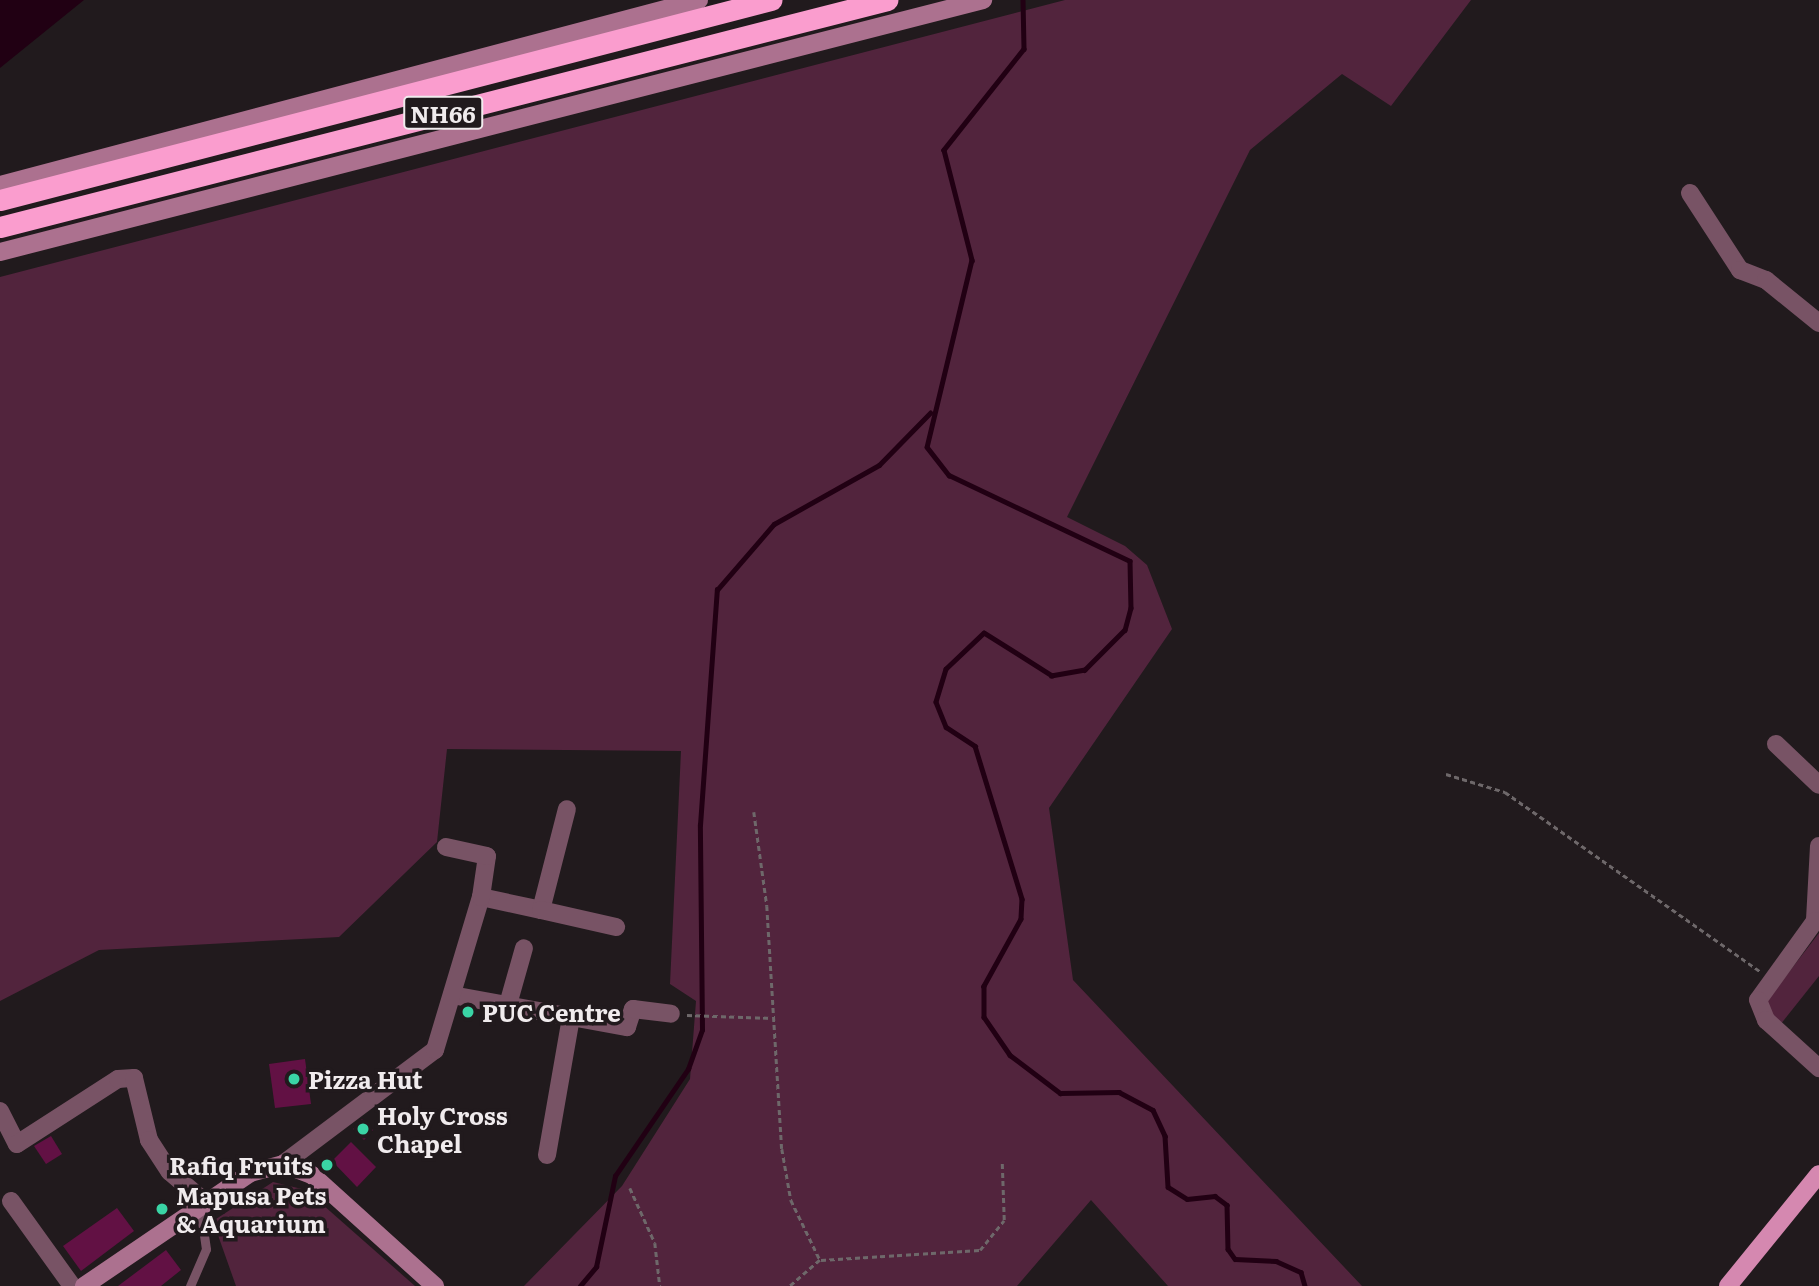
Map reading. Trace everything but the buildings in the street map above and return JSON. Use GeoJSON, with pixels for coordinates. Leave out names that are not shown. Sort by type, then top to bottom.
{"type":"FeatureCollection","features":[{"type":"Feature","properties":{"kind":"highway","name":"NH66"},"geometry":{"type":"LineString","coordinates":[[0,200],[771,0]]}},
{"type":"Feature","properties":{"kind":"highway","name":"NH66"},"geometry":{"type":"LineString","coordinates":[[0,227],[887,0]]}},
{"type":"Feature","properties":{"kind":"main road"},"geometry":{"type":"LineString","coordinates":[[1728,1286],[1819,1174]]}},
{"type":"Feature","properties":{"kind":"street"},"geometry":{"type":"LineString","coordinates":[[0,185],[699,0]]}},
{"type":"Feature","properties":{"kind":"street"},"geometry":{"type":"LineString","coordinates":[[0,252],[983,0]]}},
{"type":"Feature","properties":{"kind":"street"},"geometry":{"type":"LineString","coordinates":[[1690,193],[1740,270],[1766,280],[1819,323]]}},
{"type":"Feature","properties":{"kind":"street"},"geometry":{"type":"LineString","coordinates":[[1776,744],[1819,785]]}},
{"type":"Feature","properties":{"kind":"street"},"geometry":{"type":"LineString","coordinates":[[541,910],[567,809]]}},
{"type":"Feature","properties":{"kind":"street"},"geometry":{"type":"LineString","coordinates":[[1819,846],[1815,921],[1771,979],[1759,1012],[1819,1068]]}},
{"type":"Feature","properties":{"kind":"street"},"geometry":{"type":"LineString","coordinates":[[84,1286],[250,1173],[283,1164],[430,1059],[481,897],[487,856],[446,847]]}},
{"type":"Feature","properties":{"kind":"street"},"geometry":{"type":"LineString","coordinates":[[481,897],[616,927]]}},
{"type":"Feature","properties":{"kind":"street"},"geometry":{"type":"LineString","coordinates":[[508,1008],[524,948]]}},
{"type":"Feature","properties":{"kind":"street"},"geometry":{"type":"LineString","coordinates":[[452,995],[508,1008],[627,1027],[633,1009],[671,1014]]}},
{"type":"Feature","properties":{"kind":"street"},"geometry":{"type":"LineString","coordinates":[[547,1155],[571,1018]]}},
{"type":"Feature","properties":{"kind":"street"},"geometry":{"type":"LineString","coordinates":[[0,1111],[17,1144],[117,1079],[134,1078],[149,1140],[170,1172],[202,1204]]}},
{"type":"Feature","properties":{"kind":"street"},"geometry":{"type":"LineString","coordinates":[[283,1164],[312,1175],[435,1286]]}},
{"type":"Feature","properties":{"kind":"street"},"geometry":{"type":"LineString","coordinates":[[11,1201],[72,1286]]}},
{"type":"Feature","properties":{"kind":"lane"},"geometry":{"type":"LineString","coordinates":[[190,1286],[206,1249],[202,1204]]}},
{"type":"Feature","properties":{"kind":"path"},"geometry":{"type":"LineString","coordinates":[[1446,774],[1506,792],[1771,979]]}},
{"type":"Feature","properties":{"kind":"path"},"geometry":{"type":"LineString","coordinates":[[754,812],[771,1018],[791,1200],[820,1260]]}},
{"type":"Feature","properties":{"kind":"path"},"geometry":{"type":"LineString","coordinates":[[671,1014],[771,1018]]}},
{"type":"Feature","properties":{"kind":"path"},"geometry":{"type":"LineString","coordinates":[[790,1286],[820,1260],[980,1250],[1004,1220],[1002,1162]]}},
{"type":"Feature","properties":{"kind":"path"},"geometry":{"type":"LineString","coordinates":[[630,1188],[655,1243],[660,1286]]}},
{"type":"Feature","properties":{"kind":"shaded area"},"geometry":{"type":"Polygon","coordinates":[[[0,0],[84,0],[0,68],[0,0]]]}},
{"type":"Feature","properties":{"kind":"shaded area"},"geometry":{"type":"Polygon","coordinates":[[[1065,0],[1471,0],[1391,106],[1342,74],[1250,150],[1067,517],[1125,546],[1147,565],[1172,629],[1049,808],[1073,980],[1362,1286],[1168,1286],[1091,1200],[1017,1286],[524,1286],[622,1186],[690,1079],[696,1001],[670,984],[681,751],[447,749],[437,842],[339,937],[99,950],[0,1001],[0,277],[1065,0]]]}},
{"type":"Feature","properties":{"kind":"shaded area"},"geometry":{"type":"Polygon","coordinates":[[[1819,933],[1819,976],[1780,1025],[1762,1007],[1819,933]]]}},
{"type":"Feature","properties":{"kind":"shaded area"},"geometry":{"type":"Polygon","coordinates":[[[273,1182],[306,1190],[415,1286],[236,1286],[213,1221],[273,1182]]]}},
{"type":"Feature","properties":{"kind":"waterway"},"geometry":{"type":"LineString","coordinates":[[1023,0],[1024,49],[944,150],[972,260],[927,447],[949,475],[1130,561],[1131,608],[1125,630],[1085,670],[1052,676],[984,633],[946,669],[936,702],[946,727],[975,746],[1022,899],[1021,919],[984,986],[984,1017],[1010,1055],[1060,1093],[1119,1092],[1153,1110],[1165,1136],[1168,1187],[1187,1199],[1215,1196],[1227,1205],[1228,1249],[1235,1259],[1276,1261],[1301,1272],[1305,1286]]}},
{"type":"Feature","properties":{"kind":"waterway"},"geometry":{"type":"LineString","coordinates":[[580,1286],[596,1267],[615,1176],[688,1069],[702,1030],[700,825],[717,590],[774,524],[879,465],[930,413]]}},
{"type":"Feature","properties":{"kind":"place","name":"PUC Centre"},"geometry":{"type":"Point","coordinates":[468,1012]}},
{"type":"Feature","properties":{"kind":"place","name":"Pizza Hut"},"geometry":{"type":"Point","coordinates":[294,1079]}},
{"type":"Feature","properties":{"kind":"place","name":"Holy Cross Chapel"},"geometry":{"type":"Point","coordinates":[363,1129]}},
{"type":"Feature","properties":{"kind":"place","name":"Rafiq Fruits"},"geometry":{"type":"Point","coordinates":[327,1165]}},
{"type":"Feature","properties":{"kind":"place","name":"Mapusa Pets & Aquarium"},"geometry":{"type":"Point","coordinates":[162,1209]}}]}
